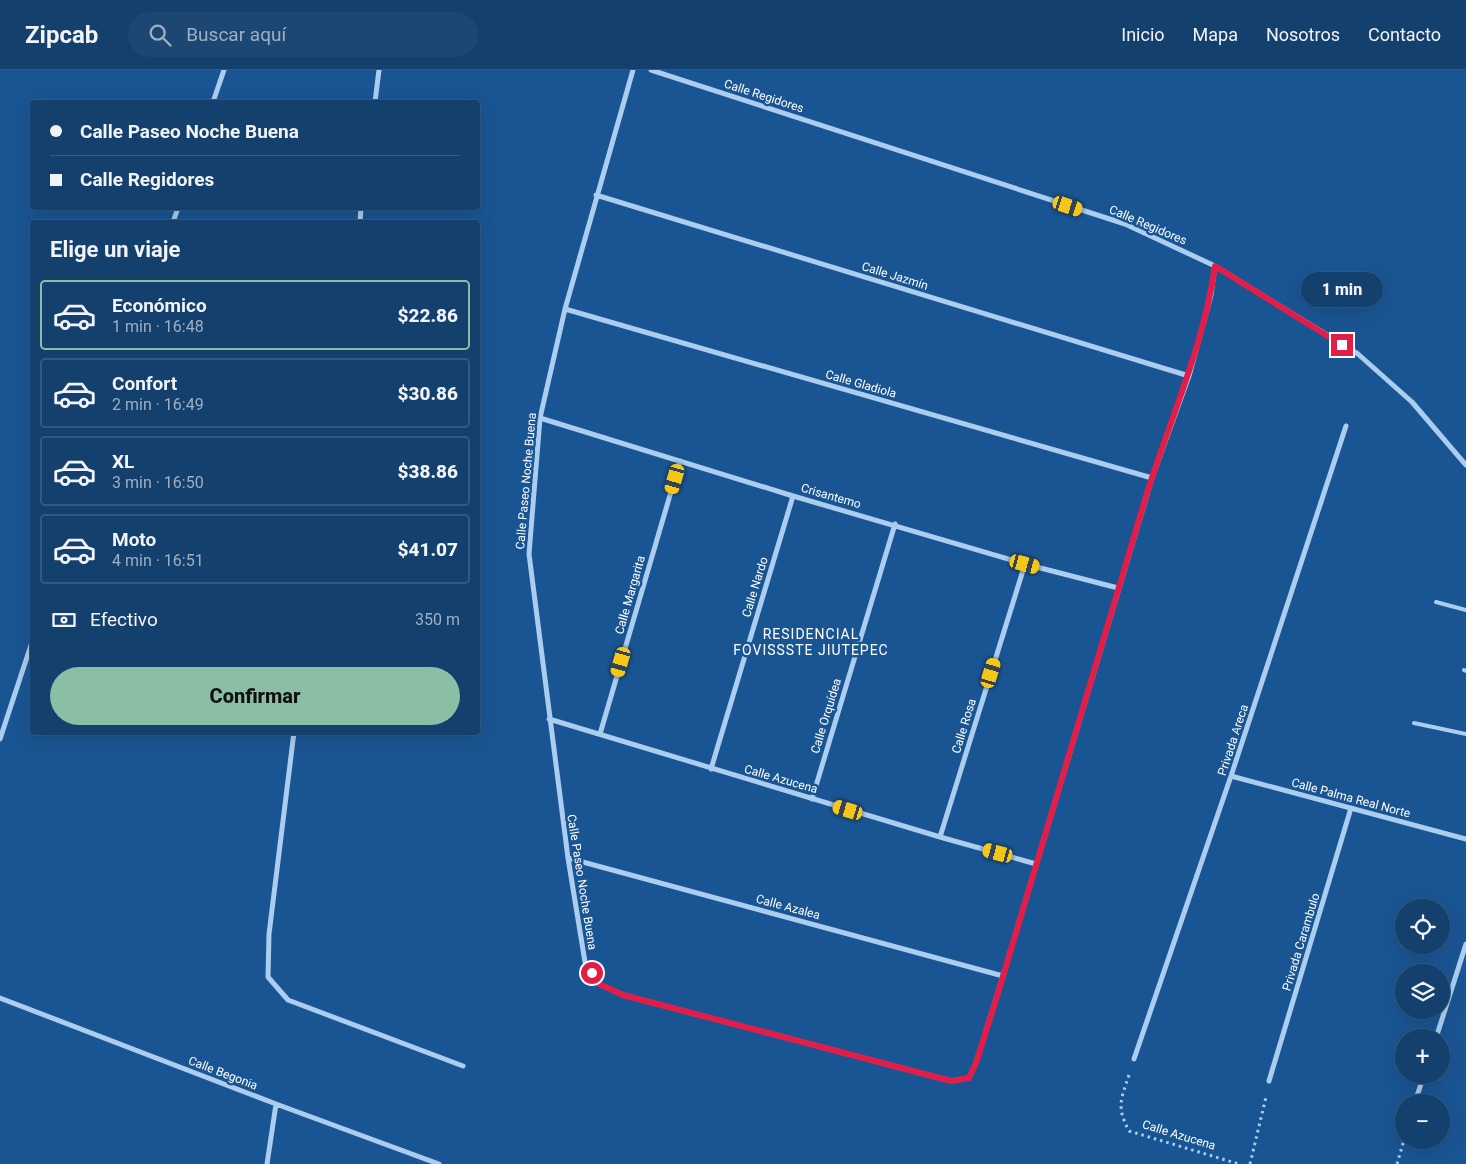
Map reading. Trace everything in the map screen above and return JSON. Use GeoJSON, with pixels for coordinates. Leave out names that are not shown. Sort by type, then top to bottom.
{"type":"FeatureCollection","features":[{"type":"Feature","properties":{"kind":"street"},"geometry":{"type":"LineString","coordinates":[[214,100],[224,70]]}},
{"type":"Feature","properties":{"kind":"street"},"geometry":{"type":"LineString","coordinates":[[375,100],[379,70]]}},
{"type":"Feature","properties":{"kind":"street","name":"Calle Paseo Noche Buena"},"geometry":{"type":"LineString","coordinates":[[633,70],[565,309],[540,418],[529,554],[568,858],[585,962],[599,984],[623,995],[951,1081],[969,1078],[976,1063],[1003,976],[1152,478],[1189,376],[1211,295],[1215,266]]}},
{"type":"Feature","properties":{"kind":"street","name":"Calle Regidores"},"geometry":{"type":"LineString","coordinates":[[650,70],[1126,224],[1215,266],[1358,354],[1412,402],[1466,465]]}},
{"type":"Feature","properties":{"kind":"street","name":"Calle Jazmín"},"geometry":{"type":"LineString","coordinates":[[596,195],[1189,376]]}},
{"type":"Feature","properties":{"kind":"street","name":"Calle Gladiola"},"geometry":{"type":"LineString","coordinates":[[565,309],[1152,478]]}},
{"type":"Feature","properties":{"kind":"street","name":"Crisantemo"},"geometry":{"type":"LineString","coordinates":[[540,418],[793,496],[895,524],[1025,564],[1118,588]]}},
{"type":"Feature","properties":{"kind":"street","name":"Privada Areca"},"geometry":{"type":"LineString","coordinates":[[1134,1059],[1231,776],[1346,426]]}},
{"type":"Feature","properties":{"kind":"street","name":"Calle Margarita"},"geometry":{"type":"LineString","coordinates":[[600,734],[680,461]]}},
{"type":"Feature","properties":{"kind":"street","name":"Calle Nardo"},"geometry":{"type":"LineString","coordinates":[[711,769],[793,496]]}},
{"type":"Feature","properties":{"kind":"street","name":"Calle Orquídea"},"geometry":{"type":"LineString","coordinates":[[812,799],[895,524]]}},
{"type":"Feature","properties":{"kind":"street","name":"Calle Rosa"},"geometry":{"type":"LineString","coordinates":[[940,838],[1025,564]]}},
{"type":"Feature","properties":{"kind":"street"},"geometry":{"type":"LineString","coordinates":[[0,739],[30,648]]}},
{"type":"Feature","properties":{"kind":"street","name":"Calle Azucena"},"geometry":{"type":"LineString","coordinates":[[549,719],[940,838],[1036,864]]}},
{"type":"Feature","properties":{"kind":"street"},"geometry":{"type":"LineString","coordinates":[[294,735],[269,934],[268,977],[288,1000],[463,1066]]}},
{"type":"Feature","properties":{"kind":"street","name":"Calle Palma Real Norte"},"geometry":{"type":"LineString","coordinates":[[1231,776],[1466,839]]}},
{"type":"Feature","properties":{"kind":"street","name":"Privada Carambulo"},"geometry":{"type":"LineString","coordinates":[[1269,1081],[1351,808]]}},
{"type":"Feature","properties":{"kind":"street","name":"Calle Azalea"},"geometry":{"type":"LineString","coordinates":[[568,858],[1003,976]]}},
{"type":"Feature","properties":{"kind":"street"},"geometry":{"type":"LineString","coordinates":[[1439,1029],[1466,944]]}},
{"type":"Feature","properties":{"kind":"street","name":"Calle Begonia"},"geometry":{"type":"LineString","coordinates":[[0,998],[276,1104],[439,1164]]}},
{"type":"Feature","properties":{"kind":"street"},"geometry":{"type":"LineString","coordinates":[[267,1164],[276,1104]]}},
{"type":"Feature","properties":{"kind":"lane"},"geometry":{"type":"LineString","coordinates":[[1436,602],[1466,610]]}},
{"type":"Feature","properties":{"kind":"lane"},"geometry":{"type":"LineString","coordinates":[[1414,722],[1466,734]]}},
{"type":"Feature","properties":{"kind":"path","name":"Calle Azucena"},"geometry":{"type":"LineString","coordinates":[[1134,1059],[1120,1102],[1122,1117],[1129,1131],[1239,1164]]}},
{"type":"Feature","properties":{"kind":"path"},"geometry":{"type":"LineString","coordinates":[[1250,1164],[1269,1081]]}},
{"type":"Feature","properties":{"kind":"path"},"geometry":{"type":"LineString","coordinates":[[1397,1164],[1401,1149]]}},
{"type":"Feature","properties":{"kind":"district","name":"RESIDENCIAL FOVISSSTE JIUTEPEC"},"geometry":{"type":"Point","coordinates":[811,642]}},
{"type":"Feature","properties":{"kind":"route"},"geometry":{"type":"LineString","coordinates":[[592,973],[599,984],[623,995],[951,1081],[969,1078],[976,1063],[998,993],[1152,478],[1189,376],[1211,295],[1215,266],[1342,345]]}}]}
